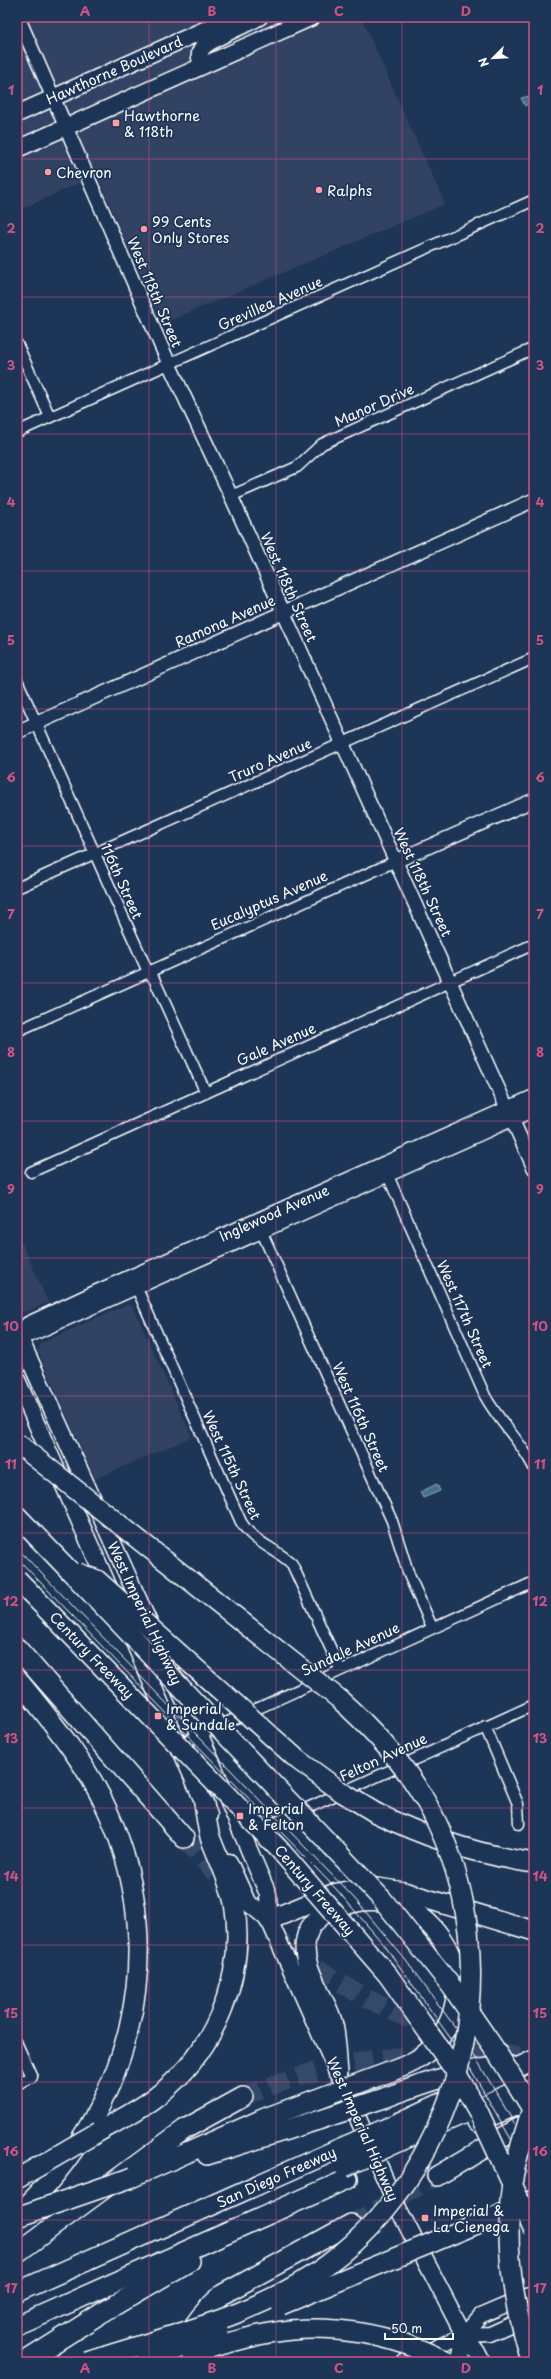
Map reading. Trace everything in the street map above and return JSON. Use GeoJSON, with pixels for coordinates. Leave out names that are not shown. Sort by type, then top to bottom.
{"type":"FeatureCollection","features":[{"type":"Feature","properties":{"kind":"highway"},"geometry":{"type":"LineString","coordinates":[[17,1443],[338,1698],[375,1733],[405,1770],[438,1826],[458,1878],[468,1923],[470,1949],[468,2023],[460,2065],[450,2098],[422,2157],[398,2194],[382,2214],[357,2240],[327,2265],[270,2299],[225,2317],[87,2362]]}},
{"type":"Feature","properties":{"kind":"highway"},"geometry":{"type":"LineString","coordinates":[[19,1517],[382,1899],[452,1987],[494,2048],[534,2112]]}},
{"type":"Feature","properties":{"kind":"highway"},"geometry":{"type":"LineString","coordinates":[[69,1570],[97,1580],[298,1760],[343,1793],[391,1820],[432,1838],[488,1855],[534,1863]]}},
{"type":"Feature","properties":{"kind":"highway","name":"Century Freeway"},"geometry":{"type":"LineString","coordinates":[[17,1579],[278,1848],[388,1975],[457,2075],[478,2111],[534,2231]]}},
{"type":"Feature","properties":{"kind":"highway"},"geometry":{"type":"LineString","coordinates":[[17,1648],[184,1838]]}},
{"type":"Feature","properties":{"kind":"highway"},"geometry":{"type":"LineString","coordinates":[[17,1679],[78,1757],[109,1813],[117,1834],[130,1882],[135,1910],[138,1958],[129,2029],[114,2078],[104,2102],[86,2133],[60,2170],[43,2190],[17,2216]]}},
{"type":"Feature","properties":{"kind":"highway"},"geometry":{"type":"LineString","coordinates":[[17,2179],[144,2106],[170,2085],[198,2054],[214,2028],[230,1985],[237,1940],[234,1903],[229,1884],[210,1836],[204,1804]]}},
{"type":"Feature","properties":{"kind":"highway"},"geometry":{"type":"LineString","coordinates":[[269,1920],[333,1894],[362,1888],[378,1888],[404,1892],[534,1931]]}},
{"type":"Feature","properties":{"kind":"highway"},"geometry":{"type":"LineString","coordinates":[[133,2177],[265,2118],[392,2071],[420,2057],[435,2045],[441,2036],[453,2006],[456,1975],[454,1964],[441,1936],[422,1916],[396,1904],[354,1902],[326,1912],[315,1921],[306,1938],[305,1953],[308,1966],[332,2020],[338,2072]]}},
{"type":"Feature","properties":{"kind":"highway"},"geometry":{"type":"LineString","coordinates":[[17,2216],[133,2177],[268,2137],[418,2086],[488,2067],[530,2062]]}},
{"type":"Feature","properties":{"kind":"highway","name":"San Diego Freeway"},"geometry":{"type":"LineString","coordinates":[[17,2326],[271,2213],[343,2165],[402,2139],[530,2062]]}},
{"type":"Feature","properties":{"kind":"highway"},"geometry":{"type":"LineString","coordinates":[[402,2139],[534,2083]]}},
{"type":"Feature","properties":{"kind":"highway"},"geometry":{"type":"LineString","coordinates":[[17,2253],[185,2130],[243,2097]]}},
{"type":"Feature","properties":{"kind":"highway","name":"San Diego Freeway"},"geometry":{"type":"LineString","coordinates":[[17,2292],[66,2270],[343,2165],[402,2139],[534,2098]]}},
{"type":"Feature","properties":{"kind":"highway"},"geometry":{"type":"LineString","coordinates":[[531,2362],[518,2312],[512,2278],[510,2208],[514,2173],[534,2103]]}},
{"type":"Feature","properties":{"kind":"highway"},"geometry":{"type":"LineString","coordinates":[[437,2176],[534,2120]]}},
{"type":"Feature","properties":{"kind":"highway"},"geometry":{"type":"LineString","coordinates":[[82,2298],[100,2275],[343,2165]]}},
{"type":"Feature","properties":{"kind":"highway"},"geometry":{"type":"LineString","coordinates":[[145,2362],[534,2200]]}},
{"type":"Feature","properties":{"kind":"highway"},"geometry":{"type":"LineString","coordinates":[[24,2362],[100,2314],[271,2213]]}},
{"type":"Feature","properties":{"kind":"highway"},"geometry":{"type":"LineString","coordinates":[[182,2362],[184,2344],[200,2317],[214,2302],[230,2291],[351,2224]]}},
{"type":"Feature","properties":{"kind":"highway"},"geometry":{"type":"LineString","coordinates":[[17,2306],[56,2288],[66,2270]]}},
{"type":"Feature","properties":{"kind":"highway"},"geometry":{"type":"LineString","coordinates":[[162,2362],[252,2337],[290,2330],[313,2329],[354,2332],[398,2341],[447,2362]]}},
{"type":"Feature","properties":{"kind":"main road","name":"Hawthorne Boulevard"},"geometry":{"type":"LineString","coordinates":[[17,114],[232,17]]}},
{"type":"Feature","properties":{"kind":"main road"},"geometry":{"type":"LineString","coordinates":[[202,66],[199,57],[201,50],[210,42],[259,17]]}},
{"type":"Feature","properties":{"kind":"main road"},"geometry":{"type":"LineString","coordinates":[[17,149],[312,17]]}},
{"type":"Feature","properties":{"kind":"main road","name":"Inglewood Avenue"},"geometry":{"type":"LineString","coordinates":[[17,1334],[28,1324],[134,1282],[510,1113],[534,1097]]}},
{"type":"Feature","properties":{"kind":"main road","name":"Inglewood Avenue"},"geometry":{"type":"LineString","coordinates":[[510,1113],[534,1109]]}},
{"type":"Feature","properties":{"kind":"main road","name":"West Imperial Highway"},"geometry":{"type":"LineString","coordinates":[[17,1334],[200,1735],[268,1894],[269,1920],[400,2210],[464,2335],[477,2352],[482,2362]]}},
{"type":"Feature","properties":{"kind":"main road","name":"West Imperial Highway"},"geometry":{"type":"LineString","coordinates":[[17,1380],[180,1744],[204,1804],[247,1902],[269,1920]]}},
{"type":"Feature","properties":{"kind":"main road"},"geometry":{"type":"LineString","coordinates":[[460,2362],[464,2335],[480,2316],[534,2293]]}},
{"type":"Feature","properties":{"kind":"main road"},"geometry":{"type":"LineString","coordinates":[[403,2362],[464,2335],[490,2334],[534,2314]]}},
{"type":"Feature","properties":{"kind":"street","name":"West 118th Street"},"geometry":{"type":"LineString","coordinates":[[18,17],[169,364],[231,496],[451,981],[534,1168]]}},
{"type":"Feature","properties":{"kind":"street","name":"Grevillea Avenue"},"geometry":{"type":"LineString","coordinates":[[17,432],[534,200]]}},
{"type":"Feature","properties":{"kind":"street"},"geometry":{"type":"LineString","coordinates":[[17,344],[50,417]]}},
{"type":"Feature","properties":{"kind":"street","name":"Manor Drive"},"geometry":{"type":"LineString","coordinates":[[231,496],[297,467],[322,444],[534,348]]}},
{"type":"Feature","properties":{"kind":"street","name":"Ramona Avenue"},"geometry":{"type":"LineString","coordinates":[[17,732],[534,500]]}},
{"type":"Feature","properties":{"kind":"street","name":"Truro Avenue"},"geometry":{"type":"LineString","coordinates":[[17,888],[534,658]]}},
{"type":"Feature","properties":{"kind":"street","name":"116th Street"},"geometry":{"type":"LineString","coordinates":[[17,680],[148,972],[154,979],[205,1091]]}},
{"type":"Feature","properties":{"kind":"street","name":"Eucalyptus Avenue"},"geometry":{"type":"LineString","coordinates":[[17,1031],[534,800]]}},
{"type":"Feature","properties":{"kind":"street","name":"Gale Avenue"},"geometry":{"type":"LineString","coordinates":[[31,1172],[205,1091],[534,944]]}},
{"type":"Feature","properties":{"kind":"street","name":"West 117th Street"},"geometry":{"type":"LineString","coordinates":[[385,1169],[485,1396],[495,1415],[530,1459],[534,1468]]}},
{"type":"Feature","properties":{"kind":"street","name":"West 116th Street"},"geometry":{"type":"LineString","coordinates":[[259,1226],[392,1520],[409,1575],[432,1627]]}},
{"type":"Feature","properties":{"kind":"street","name":"West 115th Street"},"geometry":{"type":"LineString","coordinates":[[134,1282],[241,1522],[251,1535],[283,1556],[292,1564],[340,1669]]}},
{"type":"Feature","properties":{"kind":"street","name":"Sundale Avenue"},"geometry":{"type":"LineString","coordinates":[[180,1744],[340,1669],[534,1582]]}},
{"type":"Feature","properties":{"kind":"street","name":"Felton Avenue"},"geometry":{"type":"LineString","coordinates":[[244,1837],[534,1705]]}},
{"type":"Feature","properties":{"kind":"street"},"geometry":{"type":"LineString","coordinates":[[485,1726],[518,1804],[519,1824]]}},
{"type":"Feature","properties":{"kind":"street"},"geometry":{"type":"LineString","coordinates":[[17,2044],[32,2077],[17,2084]]}},
{"type":"Feature","properties":{"kind":"shaded area"},"geometry":{"type":"Polygon","coordinates":[[[17,17],[361,17],[445,204],[162,324],[97,175],[17,211],[17,17]]]}},
{"type":"Feature","properties":{"kind":"shaded area"},"geometry":{"type":"Polygon","coordinates":[[[534,95],[534,100],[525,106],[521,98],[534,95]]]}},
{"type":"Feature","properties":{"kind":"shaded area"},"geometry":{"type":"Polygon","coordinates":[[[17,1232],[48,1302],[26,1312],[20,1310],[17,1304],[17,1232]]]}},
{"type":"Feature","properties":{"kind":"shaded area"},"geometry":{"type":"Polygon","coordinates":[[[128,1304],[133,1307],[192,1437],[95,1479],[38,1351],[41,1343],[128,1304]]]}},
{"type":"Feature","properties":{"kind":"shaded area"},"geometry":{"type":"Polygon","coordinates":[[[437,1484],[440,1491],[423,1498],[420,1492],[437,1484]]]}},
{"type":"Feature","properties":{"kind":"tunnel"},"geometry":{"type":"LineString","coordinates":[[184,1838],[231,1891]]}},
{"type":"Feature","properties":{"kind":"tunnel"},"geometry":{"type":"LineString","coordinates":[[271,1933],[329,1976],[361,1995],[395,2012],[464,2041],[534,2061]]}},
{"type":"Feature","properties":{"kind":"tunnel"},"geometry":{"type":"LineString","coordinates":[[243,2097],[306,2074],[370,2060],[436,2056],[469,2059],[502,2065]]}},
{"type":"Feature","properties":{"kind":"tunnel"},"geometry":{"type":"LineString","coordinates":[[351,2224],[437,2176]]}},
{"type":"Feature","properties":{"kind":"tram line"},"geometry":{"type":"LineString","coordinates":[[17,1548],[354,1898],[404,1958],[458,2031]]}},
{"type":"Feature","properties":{"kind":"tram line"},"geometry":{"type":"LineString","coordinates":[[17,1558],[336,1889],[385,1946],[456,2046]]}},
{"type":"Feature","properties":{"kind":"tram line"},"geometry":{"type":"LineString","coordinates":[[474,2055],[514,2123]]}},
{"type":"Feature","properties":{"kind":"tram line"},"geometry":{"type":"LineString","coordinates":[[470,2068],[511,2139]]}},
{"type":"Feature","properties":{"kind":"tram line"},"geometry":{"type":"LineString","coordinates":[[527,2148],[534,2161]]}},
{"type":"Feature","properties":{"kind":"tram line"},"geometry":{"type":"LineString","coordinates":[[524,2166],[534,2186]]}},
{"type":"Feature","properties":{"kind":"place","name":"Hawthorne & 118th"},"geometry":{"type":"Point","coordinates":[116,123]}},
{"type":"Feature","properties":{"kind":"place","name":"Chevron"},"geometry":{"type":"Point","coordinates":[48,172]}},
{"type":"Feature","properties":{"kind":"place","name":"Ralphs"},"geometry":{"type":"Point","coordinates":[319,190]}},
{"type":"Feature","properties":{"kind":"place","name":"99 Cents Only Stores"},"geometry":{"type":"Point","coordinates":[144,229]}},
{"type":"Feature","properties":{"kind":"place","name":"Imperial & Sundale"},"geometry":{"type":"Point","coordinates":[158,1716]}},
{"type":"Feature","properties":{"kind":"place","name":"Imperial & Felton"},"geometry":{"type":"Point","coordinates":[240,1816]}},
{"type":"Feature","properties":{"kind":"place","name":"Imperial & La Cienega"},"geometry":{"type":"Point","coordinates":[425,2218]}}]}
